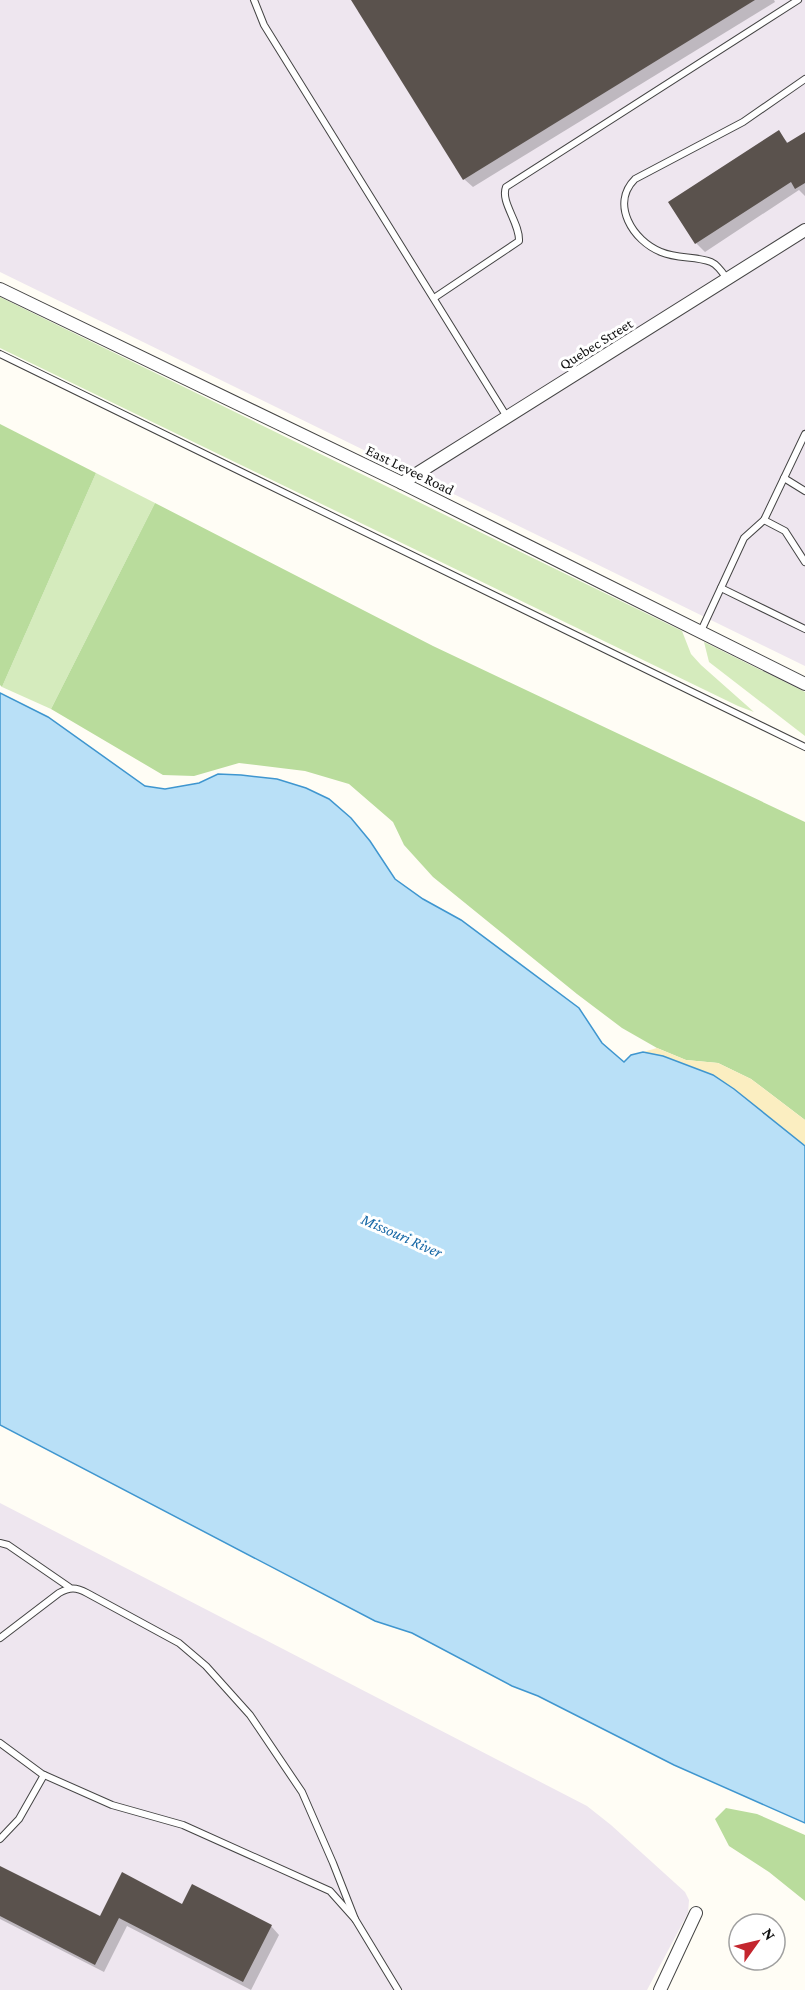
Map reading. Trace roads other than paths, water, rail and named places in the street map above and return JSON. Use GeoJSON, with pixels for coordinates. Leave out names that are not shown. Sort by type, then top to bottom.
{"type":"FeatureCollection","features":[{"type":"Feature","properties":{"kind":"street","name":"Quebec Street"},"geometry":{"type":"LineString","coordinates":[[402,483],[805,230]]}},
{"type":"Feature","properties":{"kind":"street","name":"East Levee Road"},"geometry":{"type":"LineString","coordinates":[[0,289],[402,483],[805,684]]}},
{"type":"Feature","properties":{"kind":"street"},"geometry":{"type":"LineString","coordinates":[[660,1990],[696,1912]]}},
{"type":"Feature","properties":{"kind":"lane"},"geometry":{"type":"LineString","coordinates":[[254,0],[264,25],[507,417]]}},
{"type":"Feature","properties":{"kind":"lane"},"geometry":{"type":"LineString","coordinates":[[434,298],[519,241],[520,233],[504,196],[506,188],[798,0]]}},
{"type":"Feature","properties":{"kind":"lane"},"geometry":{"type":"LineString","coordinates":[[727,279],[713,262],[661,252],[644,240],[629,223],[623,204],[626,188],[635,179],[743,122],[805,79]]}},
{"type":"Feature","properties":{"kind":"lane"},"geometry":{"type":"LineString","coordinates":[[0,354],[805,747]]}},
{"type":"Feature","properties":{"kind":"lane"},"geometry":{"type":"LineString","coordinates":[[701,632],[744,538],[764,520],[805,434]]}},
{"type":"Feature","properties":{"kind":"lane"},"geometry":{"type":"LineString","coordinates":[[784,478],[805,491]]}},
{"type":"Feature","properties":{"kind":"lane"},"geometry":{"type":"LineString","coordinates":[[764,520],[785,531],[805,562]]}},
{"type":"Feature","properties":{"kind":"lane"},"geometry":{"type":"LineString","coordinates":[[721,588],[805,629]]}},
{"type":"Feature","properties":{"kind":"lane"},"geometry":{"type":"LineString","coordinates":[[0,1543],[8,1545],[69,1587],[78,1588],[179,1643],[231,1691],[268,1739],[302,1792],[355,1919],[398,1990]]}},
{"type":"Feature","properties":{"kind":"lane"},"geometry":{"type":"LineString","coordinates":[[0,1638],[69,1587]]}},
{"type":"Feature","properties":{"kind":"lane"},"geometry":{"type":"LineString","coordinates":[[0,1743],[44,1775],[112,1805],[183,1825],[330,1891],[355,1919]]}},
{"type":"Feature","properties":{"kind":"lane"},"geometry":{"type":"LineString","coordinates":[[0,1839],[19,1819],[44,1775]]}},
{"type":"Feature","properties":{"kind":"water","name":"Missouri River"},"geometry":{"type":"Polygon","coordinates":[[[0,693],[48,717],[145,786],[165,789],[199,783],[218,774],[241,775],[277,779],[306,788],[329,799],[351,818],[370,841],[395,879],[423,899],[461,920],[579,1008],[602,1043],[624,1062],[631,1055],[643,1052],[663,1056],[713,1075],[805,1146],[805,1823],[674,1765],[538,1696],[512,1686],[412,1633],[375,1621],[0,1425],[0,693]]]}}]}
